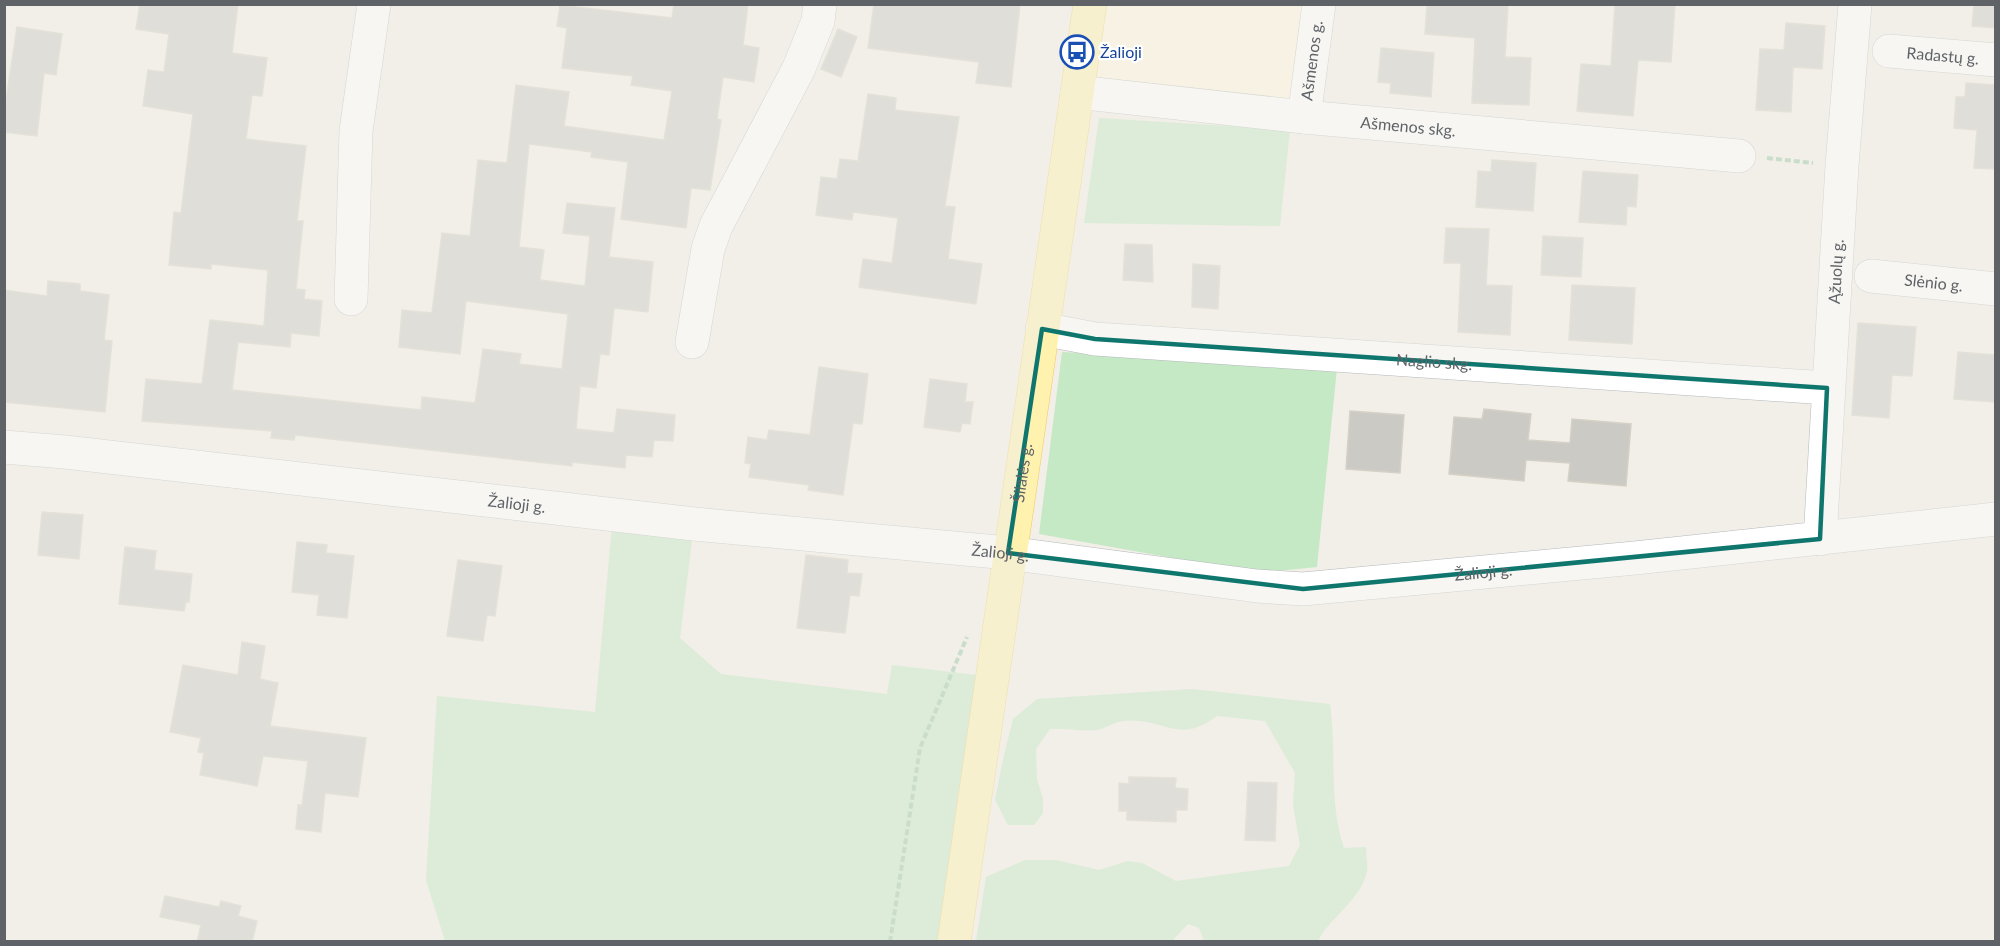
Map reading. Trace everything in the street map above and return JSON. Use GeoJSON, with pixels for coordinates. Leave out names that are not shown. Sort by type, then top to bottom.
{"type":"FeatureCollection","features":[{"type":"Feature","properties":{"kind":"main road","name":"Šilalės g."},"geometry":{"type":"LineString","coordinates":[[954,942],[983,747],[1008,553],[1090,4]]}},
{"type":"Feature","properties":{"kind":"street"},"geometry":{"type":"LineString","coordinates":[[351,299],[356,131],[374,4]]}},
{"type":"Feature","properties":{"kind":"street"},"geometry":{"type":"LineString","coordinates":[[692,342],[708,249],[716,226],[799,68],[818,21],[820,4]]}},
{"type":"Feature","properties":{"kind":"street","name":"Ašmenos g."},"geometry":{"type":"LineString","coordinates":[[1304,117],[1319,4]]}},
{"type":"Feature","properties":{"kind":"street","name":"Ąžuolų g."},"geometry":{"type":"LineString","coordinates":[[1820,538],[1827,388],[1855,4]]}},
{"type":"Feature","properties":{"kind":"street","name":"Radastų g."},"geometry":{"type":"LineString","coordinates":[[1889,51],[1995,60]]}},
{"type":"Feature","properties":{"kind":"street","name":"Ašmenos skg."},"geometry":{"type":"LineString","coordinates":[[1077,92],[1304,117],[1739,156]]}},
{"type":"Feature","properties":{"kind":"street","name":"Slėnio g."},"geometry":{"type":"LineString","coordinates":[[1871,276],[1995,290]]}},
{"type":"Feature","properties":{"kind":"street","name":"Naglio skg."},"geometry":{"type":"LineString","coordinates":[[1042,329],[1095,339],[1827,388]]}},
{"type":"Feature","properties":{"kind":"street","name":"Žalioji g."},"geometry":{"type":"LineString","coordinates":[[4,447],[694,524],[1008,553],[1257,586],[1303,589],[1995,519]]}},
{"type":"Feature","properties":{"kind":"path"},"geometry":{"type":"LineString","coordinates":[[1739,156],[1842,165]]}},
{"type":"Feature","properties":{"kind":"path"},"geometry":{"type":"LineString","coordinates":[[890,942],[920,748],[969,633]]}},
{"type":"Feature","properties":{"kind":"highlighted area"},"geometry":{"type":"Polygon","coordinates":[[[1042,329],[1095,339],[1827,388],[1820,539],[1303,589],[1008,553],[1042,329]]]}},
{"type":"Feature","properties":{"kind":"shaded area"},"geometry":{"type":"Polygon","coordinates":[[[1098,5],[1308,5],[1295,106],[1086,85],[1098,5]]]}},
{"type":"Feature","properties":{"kind":"green space"},"geometry":{"type":"Polygon","coordinates":[[[1099,118],[1290,130],[1280,226],[1084,223],[1099,118]]]}},
{"type":"Feature","properties":{"kind":"green space"},"geometry":{"type":"Polygon","coordinates":[[[1062,352],[1337,368],[1317,567],[1257,573],[1039,534],[1062,352]]]}},
{"type":"Feature","properties":{"kind":"green space"},"geometry":{"type":"Polygon","coordinates":[[[613,515],[694,524],[680,638],[721,674],[887,694],[892,665],[976,675],[940,941],[445,941],[426,880],[437,696],[595,712],[613,515]]]}},
{"type":"Feature","properties":{"kind":"green space"},"geometry":{"type":"Polygon","coordinates":[[[1192,689],[1330,704],[1334,795],[1339,831],[1344,848],[1366,847],[1367,871],[1364,881],[1352,900],[1323,932],[1318,941],[1204,941],[1199,928],[1188,924],[1172,941],[976,941],[986,877],[1025,860],[1056,860],[1099,870],[1128,861],[1142,863],[1176,881],[1289,866],[1300,845],[1293,805],[1295,773],[1265,721],[1217,716],[1203,725],[1181,730],[1138,721],[1120,722],[1092,730],[1050,729],[1036,749],[1037,779],[1043,799],[1043,813],[1034,825],[1008,825],[995,800],[1003,759],[1013,719],[1037,699],[1192,689]]]}},
{"type":"Feature","properties":{"kind":"building"},"geometry":{"type":"Polygon","coordinates":[[[140,4],[238,4],[232,53],[267,58],[262,96],[252,95],[246,139],[306,146],[297,221],[303,221],[296,289],[305,290],[304,299],[322,301],[319,336],[291,333],[290,347],[238,342],[232,390],[421,410],[422,397],[475,403],[483,349],[521,354],[519,364],[562,369],[568,314],[466,301],[460,354],[399,347],[402,310],[432,313],[442,233],[470,236],[478,160],[507,163],[516,85],[569,92],[564,126],[664,140],[672,91],[631,85],[633,76],[562,68],[567,28],[557,26],[560,5],[672,18],[674,4],[748,4],[743,45],[759,48],[754,82],[723,77],[717,119],[721,120],[710,190],[691,188],[686,228],[621,219],[628,162],[591,157],[592,152],[529,144],[519,247],[544,250],[540,280],[585,286],[590,236],[563,233],[567,203],[615,208],[609,257],[653,262],[648,312],[614,308],[609,355],[600,354],[596,388],[580,386],[576,429],[614,433],[617,409],[675,415],[673,441],[654,440],[652,457],[626,455],[625,468],[572,462],[572,466],[295,435],[294,440],[271,438],[272,431],[142,421],[146,379],[202,384],[210,320],[264,326],[268,270],[211,264],[211,269],[169,265],[174,212],[181,213],[193,114],[143,106],[148,70],[164,72],[169,34],[136,29],[140,4]]]}},
{"type":"Feature","properties":{"kind":"building"},"geometry":{"type":"Polygon","coordinates":[[[874,4],[1020,4],[1011,87],[976,83],[979,62],[868,48],[874,4]]]}},
{"type":"Feature","properties":{"kind":"building"},"geometry":{"type":"Polygon","coordinates":[[[1427,4],[1508,4],[1505,57],[1531,58],[1529,105],[1472,103],[1475,38],[1425,34],[1427,4]]]}},
{"type":"Feature","properties":{"kind":"building"},"geometry":{"type":"Polygon","coordinates":[[[1615,4],[1675,4],[1671,62],[1638,60],[1633,116],[1577,111],[1581,64],[1611,66],[1615,4]]]}},
{"type":"Feature","properties":{"kind":"building"},"geometry":{"type":"Polygon","coordinates":[[[1974,4],[1995,4],[1995,28],[1972,26],[1974,4]]]}},
{"type":"Feature","properties":{"kind":"building"},"geometry":{"type":"Polygon","coordinates":[[[1786,23],[1825,26],[1822,69],[1793,67],[1791,112],[1756,110],[1760,49],[1784,50],[1786,23]]]}},
{"type":"Feature","properties":{"kind":"building"},"geometry":{"type":"Polygon","coordinates":[[[17,27],[62,34],[56,75],[44,73],[37,136],[4,132],[4,113],[17,27]]]}},
{"type":"Feature","properties":{"kind":"building"},"geometry":{"type":"Polygon","coordinates":[[[838,29],[857,37],[841,77],[821,69],[838,29]]]}},
{"type":"Feature","properties":{"kind":"building"},"geometry":{"type":"Polygon","coordinates":[[[1381,48],[1434,53],[1431,97],[1390,93],[1391,83],[1378,82],[1381,48]]]}},
{"type":"Feature","properties":{"kind":"building"},"geometry":{"type":"Polygon","coordinates":[[[1966,83],[1995,85],[1995,169],[1974,168],[1977,130],[1954,128],[1956,97],[1965,97],[1966,83]]]}},
{"type":"Feature","properties":{"kind":"building"},"geometry":{"type":"Polygon","coordinates":[[[868,94],[896,98],[895,110],[959,117],[945,206],[955,207],[948,259],[982,264],[976,304],[859,287],[863,259],[892,263],[898,218],[853,212],[852,220],[816,215],[821,177],[837,179],[840,159],[858,161],[868,94]]]}},
{"type":"Feature","properties":{"kind":"building"},"geometry":{"type":"Polygon","coordinates":[[[1492,160],[1536,163],[1533,211],[1476,207],[1478,171],[1491,172],[1492,160]]]}},
{"type":"Feature","properties":{"kind":"building"},"geometry":{"type":"Polygon","coordinates":[[[1583,171],[1638,175],[1636,207],[1627,206],[1626,225],[1579,222],[1583,171]]]}},
{"type":"Feature","properties":{"kind":"building"},"geometry":{"type":"Polygon","coordinates":[[[1446,228],[1489,229],[1486,285],[1512,286],[1510,335],[1458,332],[1461,263],[1444,263],[1446,228]]]}},
{"type":"Feature","properties":{"kind":"building"},"geometry":{"type":"Polygon","coordinates":[[[1543,236],[1583,238],[1581,277],[1541,275],[1543,236]]]}},
{"type":"Feature","properties":{"kind":"building"},"geometry":{"type":"Polygon","coordinates":[[[1125,244],[1152,245],[1153,282],[1123,280],[1125,244]]]}},
{"type":"Feature","properties":{"kind":"building"},"geometry":{"type":"Polygon","coordinates":[[[1193,264],[1220,266],[1218,309],[1192,307],[1193,264]]]}},
{"type":"Feature","properties":{"kind":"building"},"geometry":{"type":"Polygon","coordinates":[[[48,281],[80,284],[80,291],[109,295],[104,340],[112,341],[105,412],[4,402],[4,290],[47,296],[48,281]]]}},
{"type":"Feature","properties":{"kind":"building"},"geometry":{"type":"Polygon","coordinates":[[[1572,285],[1635,288],[1632,344],[1569,340],[1572,285]]]}},
{"type":"Feature","properties":{"kind":"building"},"geometry":{"type":"Polygon","coordinates":[[[1858,323],[1916,327],[1912,376],[1892,375],[1889,418],[1852,415],[1858,323]]]}},
{"type":"Feature","properties":{"kind":"building"},"geometry":{"type":"Polygon","coordinates":[[[1958,352],[1995,355],[1995,402],[1954,399],[1958,352]]]}},
{"type":"Feature","properties":{"kind":"building"},"geometry":{"type":"Polygon","coordinates":[[[819,367],[868,374],[862,424],[853,423],[843,495],[808,490],[809,485],[749,477],[751,464],[745,463],[748,437],[767,440],[769,430],[810,435],[819,367]]]}},
{"type":"Feature","properties":{"kind":"building"},"geometry":{"type":"Polygon","coordinates":[[[930,379],[967,384],[965,402],[973,402],[970,424],[962,423],[960,432],[924,427],[930,379]]]}},
{"type":"Feature","properties":{"kind":"building"},"geometry":{"type":"Polygon","coordinates":[[[1484,409],[1531,414],[1528,440],[1570,443],[1572,419],[1631,424],[1626,486],[1568,481],[1570,463],[1526,460],[1524,481],[1449,474],[1454,417],[1482,419],[1484,409]]]}},
{"type":"Feature","properties":{"kind":"building"},"geometry":{"type":"Polygon","coordinates":[[[1350,411],[1404,415],[1400,473],[1346,469],[1350,411]]]}},
{"type":"Feature","properties":{"kind":"building"},"geometry":{"type":"Polygon","coordinates":[[[42,512],[83,515],[79,559],[38,555],[42,512]]]}},
{"type":"Feature","properties":{"kind":"building"},"geometry":{"type":"Polygon","coordinates":[[[297,542],[327,545],[326,553],[354,556],[347,618],[317,615],[319,595],[292,592],[297,542]]]}},
{"type":"Feature","properties":{"kind":"building"},"geometry":{"type":"Polygon","coordinates":[[[125,547],[156,551],[154,570],[192,574],[189,602],[186,602],[184,611],[119,604],[125,547]]]}},
{"type":"Feature","properties":{"kind":"building"},"geometry":{"type":"Polygon","coordinates":[[[806,555],[848,560],[847,573],[862,574],[859,596],[850,595],[845,633],[797,628],[806,555]]]}},
{"type":"Feature","properties":{"kind":"building"},"geometry":{"type":"Polygon","coordinates":[[[458,560],[502,566],[495,616],[487,615],[483,641],[447,636],[458,560]]]}},
{"type":"Feature","properties":{"kind":"building"},"geometry":{"type":"Polygon","coordinates":[[[242,642],[265,646],[260,679],[278,683],[270,726],[366,738],[358,797],[325,793],[321,832],[296,829],[298,805],[302,805],[308,761],[263,756],[257,786],[200,775],[204,753],[198,752],[201,738],[170,732],[183,665],[238,675],[242,642]]]}},
{"type":"Feature","properties":{"kind":"building"},"geometry":{"type":"Polygon","coordinates":[[[1129,777],[1176,778],[1175,788],[1188,789],[1187,810],[1176,810],[1176,822],[1127,820],[1127,811],[1119,811],[1119,783],[1129,784],[1129,777]]]}},
{"type":"Feature","properties":{"kind":"building"},"geometry":{"type":"Polygon","coordinates":[[[1248,782],[1277,783],[1275,841],[1245,840],[1248,782]]]}},
{"type":"Feature","properties":{"kind":"building"},"geometry":{"type":"Polygon","coordinates":[[[165,896],[219,907],[221,901],[241,906],[238,916],[257,921],[252,942],[197,942],[201,925],[160,917],[165,896]]]}},
{"type":"Feature","properties":{"kind":"place","name":"Žalioji"},"geometry":{"type":"Point","coordinates":[1077,52]}}]}
